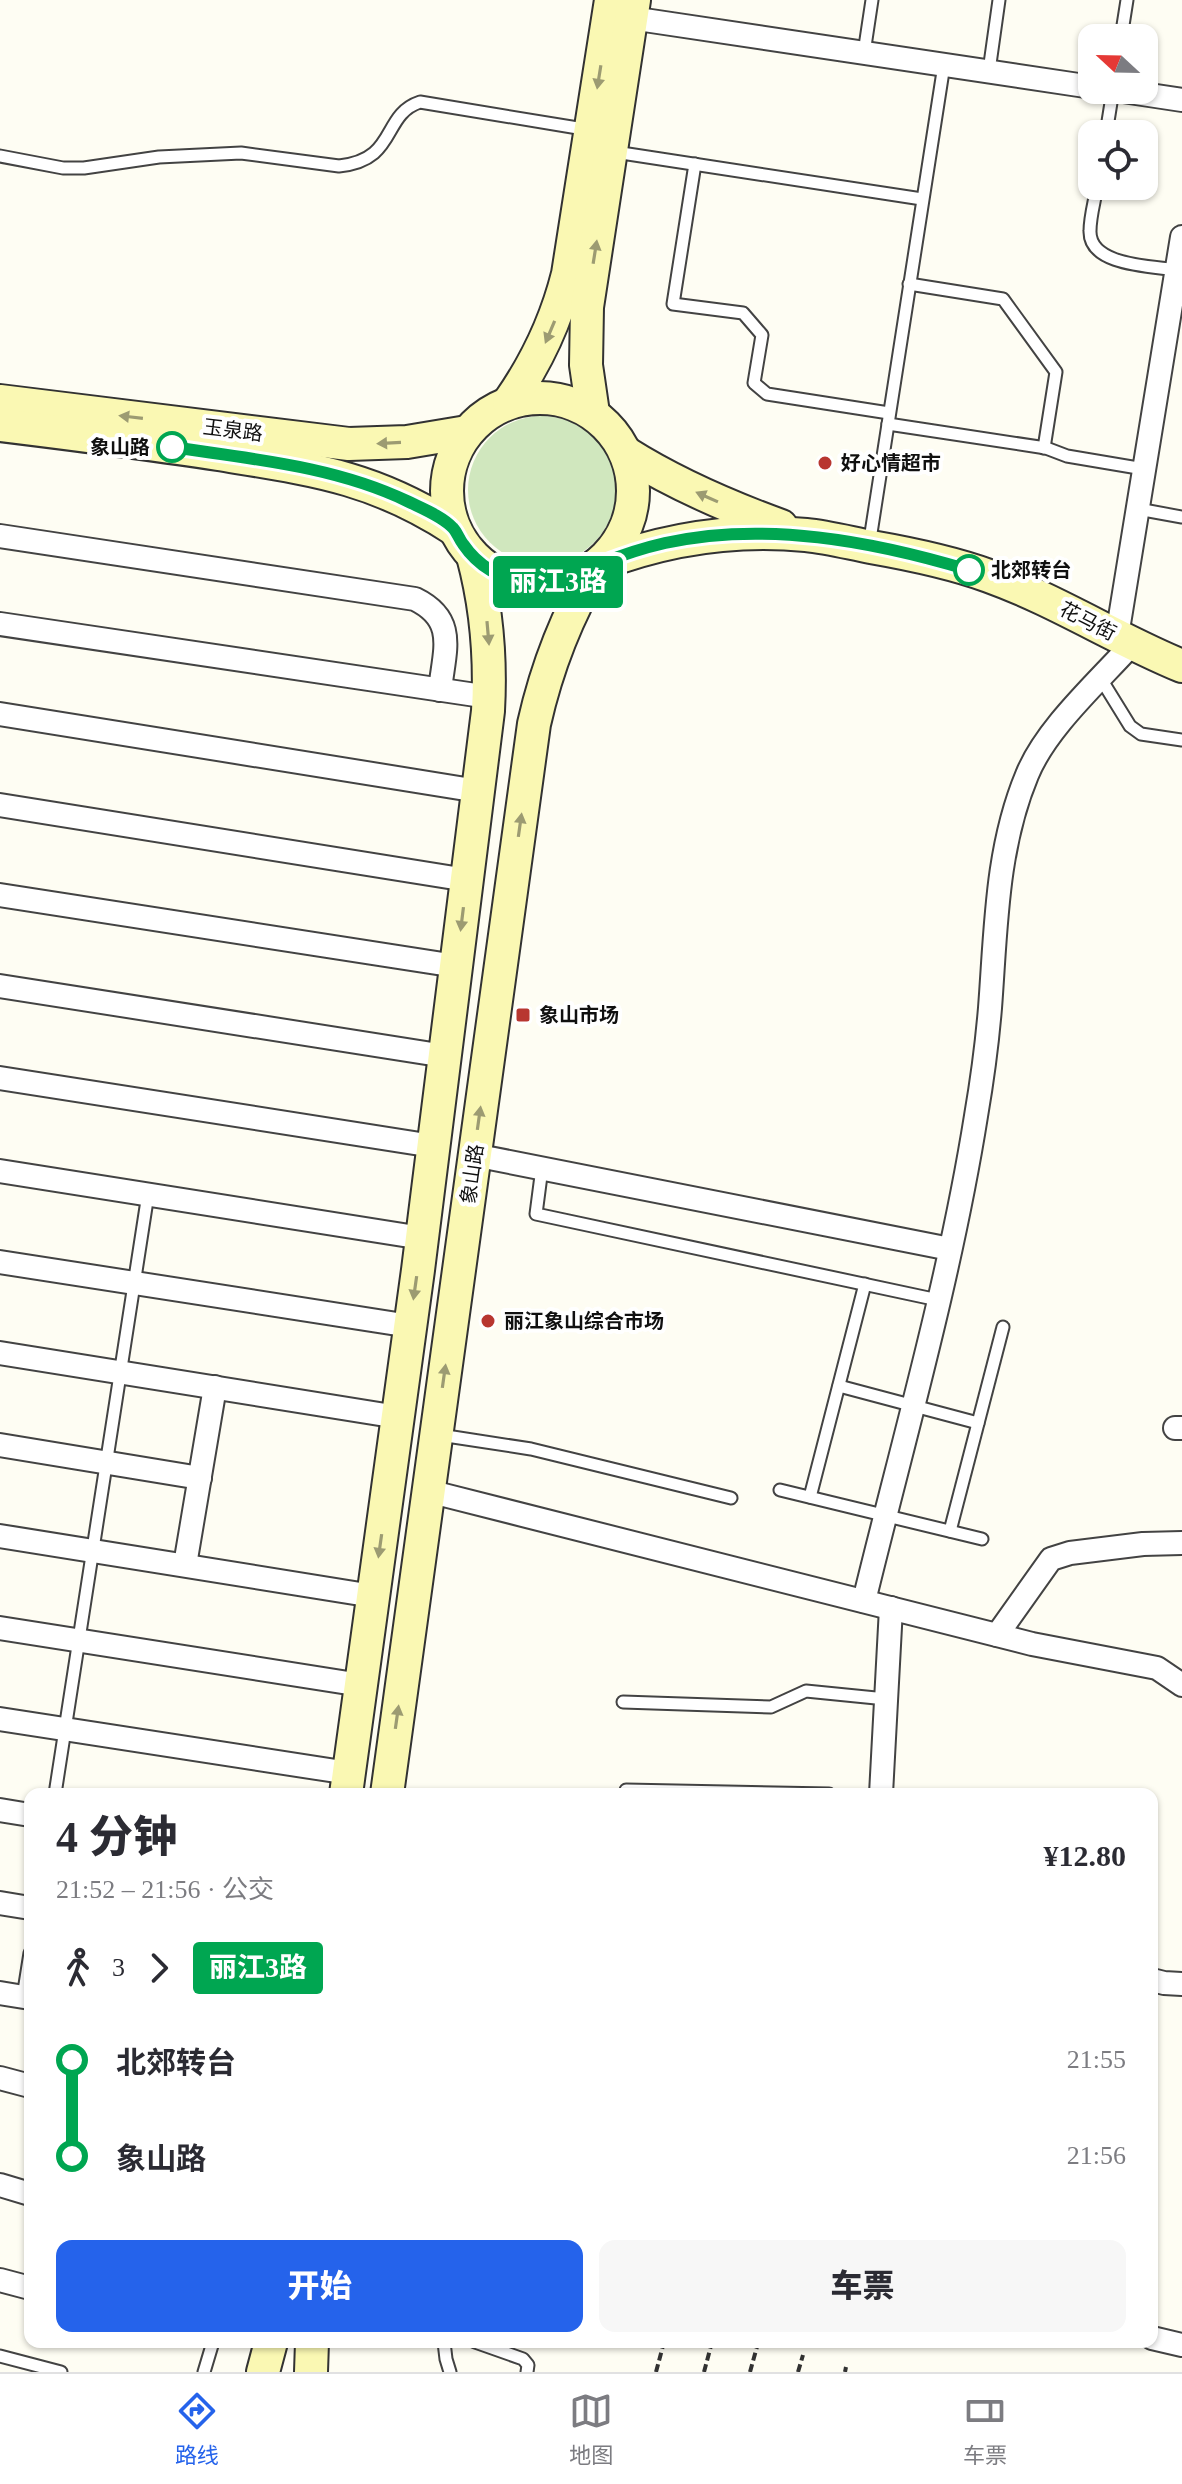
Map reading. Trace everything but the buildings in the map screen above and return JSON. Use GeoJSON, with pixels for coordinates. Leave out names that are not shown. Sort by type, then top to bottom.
{"type":"FeatureCollection","features":[{"type":"Feature","properties":{"kind":"main road"},"geometry":{"type":"LineString","coordinates":[[509,402],[541,352],[562,299],[601,141],[625,6]]}},
{"type":"Feature","properties":{"kind":"main road"},"geometry":{"type":"LineString","coordinates":[[593,413],[586,365],[587,307],[601,141]]}},
{"type":"Feature","properties":{"kind":"main road"},"geometry":{"type":"LineString","coordinates":[[526,398],[552,398],[593,413],[606,424],[626,453],[633,488],[630,514],[620,538],[597,565],[566,581],[531,584],[498,575],[473,556],[454,529],[449,513],[447,481],[457,447],[479,420],[509,402],[526,398]]}},
{"type":"Feature","properties":{"kind":"main road","name":"玉泉路"},"geometry":{"type":"LineString","coordinates":[[0,401],[349,444],[407,442],[467,432]]}},
{"type":"Feature","properties":{"kind":"main road","name":"玉泉路"},"geometry":{"type":"LineString","coordinates":[[0,425],[161,445],[317,470],[383,490],[432,514],[454,529]]}},
{"type":"Feature","properties":{"kind":"main road","name":"花马街"},"geometry":{"type":"LineString","coordinates":[[626,453],[713,501],[806,535]]}},
{"type":"Feature","properties":{"kind":"main road","name":"花马街"},"geometry":{"type":"LineString","coordinates":[[597,565],[643,548],[702,537],[806,535],[906,553],[989,576],[1182,666]]}},
{"type":"Feature","properties":{"kind":"main road","name":"象山路"},"geometry":{"type":"LineString","coordinates":[[347,1784],[422,1238],[489,697],[488,630],[473,556]]}},
{"type":"Feature","properties":{"kind":"main road","name":"象山路"},"geometry":{"type":"LineString","coordinates":[[388,1788],[534,724],[549,664],[562,629],[597,565]]}},
{"type":"Feature","properties":{"kind":"main road"},"geometry":{"type":"LineString","coordinates":[[263,2372],[269,2348]]}},
{"type":"Feature","properties":{"kind":"main road"},"geometry":{"type":"LineString","coordinates":[[311,2372],[312,2348]]}},
{"type":"Feature","properties":{"kind":"street"},"geometry":{"type":"LineString","coordinates":[[625,6],[864,53],[1078,85]]}},
{"type":"Feature","properties":{"kind":"street"},"geometry":{"type":"LineString","coordinates":[[1158,96],[1182,100]]}},
{"type":"Feature","properties":{"kind":"street"},"geometry":{"type":"LineString","coordinates":[[864,1601],[958,1219],[983,1073],[997,903],[1007,841],[1021,788],[1038,752],[1101,679],[1125,640],[1138,509],[1182,237]]}},
{"type":"Feature","properties":{"kind":"street"},"geometry":{"type":"LineString","coordinates":[[0,536],[415,599],[434,611],[446,631],[440,690]]}},
{"type":"Feature","properties":{"kind":"street"},"geometry":{"type":"LineString","coordinates":[[0,624],[489,697]]}},
{"type":"Feature","properties":{"kind":"street"},"geometry":{"type":"LineString","coordinates":[[0,714],[478,791]]}},
{"type":"Feature","properties":{"kind":"street"},"geometry":{"type":"LineString","coordinates":[[0,805],[467,880]]}},
{"type":"Feature","properties":{"kind":"street"},"geometry":{"type":"LineString","coordinates":[[0,895],[456,966]]}},
{"type":"Feature","properties":{"kind":"street"},"geometry":{"type":"LineString","coordinates":[[0,986],[445,1056]]}},
{"type":"Feature","properties":{"kind":"street"},"geometry":{"type":"LineString","coordinates":[[0,1078],[433,1146]]}},
{"type":"Feature","properties":{"kind":"street"},"geometry":{"type":"LineString","coordinates":[[474,1155],[950,1249]]}},
{"type":"Feature","properties":{"kind":"street"},"geometry":{"type":"LineString","coordinates":[[0,1171],[422,1238]]}},
{"type":"Feature","properties":{"kind":"street"},"geometry":{"type":"LineString","coordinates":[[0,1262],[410,1326]]}},
{"type":"Feature","properties":{"kind":"street"},"geometry":{"type":"LineString","coordinates":[[0,1353],[398,1417]]}},
{"type":"Feature","properties":{"kind":"street"},"geometry":{"type":"LineString","coordinates":[[185,1565],[215,1387]]}},
{"type":"Feature","properties":{"kind":"street"},"geometry":{"type":"LineString","coordinates":[[0,1445],[200,1478]]}},
{"type":"Feature","properties":{"kind":"street"},"geometry":{"type":"LineString","coordinates":[[428,1491],[997,1635],[1157,1668],[1182,1685]]}},
{"type":"Feature","properties":{"kind":"street"},"geometry":{"type":"LineString","coordinates":[[0,1536],[373,1596]]}},
{"type":"Feature","properties":{"kind":"street"},"geometry":{"type":"LineString","coordinates":[[997,1635],[1051,1559],[1070,1553],[1143,1544],[1182,1543]]}},
{"type":"Feature","properties":{"kind":"street"},"geometry":{"type":"LineString","coordinates":[[881,1788],[891,1608]]}},
{"type":"Feature","properties":{"kind":"street"},"geometry":{"type":"LineString","coordinates":[[0,1628],[361,1685]]}},
{"type":"Feature","properties":{"kind":"street"},"geometry":{"type":"LineString","coordinates":[[0,1719],[347,1784]]}},
{"type":"Feature","properties":{"kind":"street"},"geometry":{"type":"LineString","coordinates":[[0,1810],[24,1814]]}},
{"type":"Feature","properties":{"kind":"street"},"geometry":{"type":"LineString","coordinates":[[0,1903],[24,1907]]}},
{"type":"Feature","properties":{"kind":"street"},"geometry":{"type":"LineString","coordinates":[[1158,1982],[1182,1984]]}},
{"type":"Feature","properties":{"kind":"street"},"geometry":{"type":"LineString","coordinates":[[0,1993],[24,1997]]}},
{"type":"Feature","properties":{"kind":"street"},"geometry":{"type":"LineString","coordinates":[[0,2078],[24,2084]]}},
{"type":"Feature","properties":{"kind":"street"},"geometry":{"type":"LineString","coordinates":[[0,2185],[24,2192]]}},
{"type":"Feature","properties":{"kind":"street"},"geometry":{"type":"LineString","coordinates":[[0,2280],[24,2286]]}},
{"type":"Feature","properties":{"kind":"street"},"geometry":{"type":"LineString","coordinates":[[1158,2339],[1182,2345]]}},
{"type":"Feature","properties":{"kind":"lane"},"geometry":{"type":"LineString","coordinates":[[864,53],[872,0]]}},
{"type":"Feature","properties":{"kind":"lane"},"geometry":{"type":"LineString","coordinates":[[989,71],[999,0]]}},
{"type":"Feature","properties":{"kind":"lane"},"geometry":{"type":"LineString","coordinates":[[1123,24],[1127,0]]}},
{"type":"Feature","properties":{"kind":"lane"},"geometry":{"type":"LineString","coordinates":[[868,546],[944,65]]}},
{"type":"Feature","properties":{"kind":"lane"},"geometry":{"type":"LineString","coordinates":[[0,156],[63,168],[159,157],[241,153],[352,165],[375,154],[406,109],[420,102],[695,164],[922,199]]}},
{"type":"Feature","properties":{"kind":"lane"},"geometry":{"type":"LineString","coordinates":[[695,164],[673,304],[743,313],[762,335],[754,383],[767,394],[1144,469]]}},
{"type":"Feature","properties":{"kind":"lane"},"geometry":{"type":"LineString","coordinates":[[1095,200],[1089,233],[1099,252],[1110,259],[1177,270]]}},
{"type":"Feature","properties":{"kind":"lane"},"geometry":{"type":"LineString","coordinates":[[909,284],[1003,299],[1056,372],[1044,448]]}},
{"type":"Feature","properties":{"kind":"lane"},"geometry":{"type":"LineString","coordinates":[[1138,509],[1182,517]]}},
{"type":"Feature","properties":{"kind":"lane"},"geometry":{"type":"LineString","coordinates":[[1101,679],[1130,726],[1141,734],[1182,740]]}},
{"type":"Feature","properties":{"kind":"lane"},"geometry":{"type":"LineString","coordinates":[[542,1168],[536,1214],[938,1300]]}},
{"type":"Feature","properties":{"kind":"lane"},"geometry":{"type":"LineString","coordinates":[[56,1788],[148,1194]]}},
{"type":"Feature","properties":{"kind":"lane"},"geometry":{"type":"LineString","coordinates":[[810,1497],[865,1284]]}},
{"type":"Feature","properties":{"kind":"lane"},"geometry":{"type":"LineString","coordinates":[[950,1531],[1003,1327]]}},
{"type":"Feature","properties":{"kind":"lane"},"geometry":{"type":"LineString","coordinates":[[839,1386],[978,1423]]}},
{"type":"Feature","properties":{"kind":"lane"},"geometry":{"type":"LineString","coordinates":[[436,1435],[531,1449],[731,1498]]}},
{"type":"Feature","properties":{"kind":"lane"},"geometry":{"type":"LineString","coordinates":[[780,1490],[982,1539]]}},
{"type":"Feature","properties":{"kind":"lane"},"geometry":{"type":"LineString","coordinates":[[623,1702],[771,1707],[806,1691],[886,1699]]}},
{"type":"Feature","properties":{"kind":"lane"},"geometry":{"type":"LineString","coordinates":[[204,2372],[211,2348]]}},
{"type":"Feature","properties":{"kind":"lane"},"geometry":{"type":"LineString","coordinates":[[445,2348],[450,2372]]}},
{"type":"Feature","properties":{"kind":"lane"},"geometry":{"type":"LineString","coordinates":[[492,2348],[523,2359],[528,2365],[527,2372]]}},
{"type":"Feature","properties":{"kind":"lane"},"geometry":{"type":"LineString","coordinates":[[0,2356],[61,2372]]}},
{"type":"Feature","properties":{"kind":"path"},"geometry":{"type":"LineString","coordinates":[[656,2372],[662,2348]]}},
{"type":"Feature","properties":{"kind":"path"},"geometry":{"type":"LineString","coordinates":[[704,2372],[710,2348]]}},
{"type":"Feature","properties":{"kind":"path"},"geometry":{"type":"LineString","coordinates":[[750,2372],[757,2348]]}},
{"type":"Feature","properties":{"kind":"path"},"geometry":{"type":"LineString","coordinates":[[798,2372],[803,2355]]}},
{"type":"Feature","properties":{"kind":"green space"},"geometry":{"type":"Polygon","coordinates":[[[542,416],[570,422],[594,438],[610,462],[616,490],[610,518],[594,542],[570,558],[542,564],[514,558],[490,542],[474,518],[468,490],[474,462],[490,438],[514,422],[542,416]]]}},
{"type":"Feature","properties":{"kind":"bus line","name":"丽江3路"},"geometry":{"type":"LineString","coordinates":[[172,447],[317,470],[383,490],[432,514],[454,529],[473,556],[498,575],[531,584],[566,581],[620,556],[667,542],[738,534],[806,535],[906,553],[969,570]]}},
{"type":"Feature","properties":{"kind":"place","name":"象山路"},"geometry":{"type":"Point","coordinates":[172,447]}},
{"type":"Feature","properties":{"kind":"place","name":"好心情超市"},"geometry":{"type":"Point","coordinates":[825,463]}},
{"type":"Feature","properties":{"kind":"place","name":"北郊转台"},"geometry":{"type":"Point","coordinates":[969,570]}},
{"type":"Feature","properties":{"kind":"place","name":"象山市场"},"geometry":{"type":"Point","coordinates":[523,1015]}},
{"type":"Feature","properties":{"kind":"place","name":"丽江象山综合市场"},"geometry":{"type":"Point","coordinates":[488,1321]}}]}
